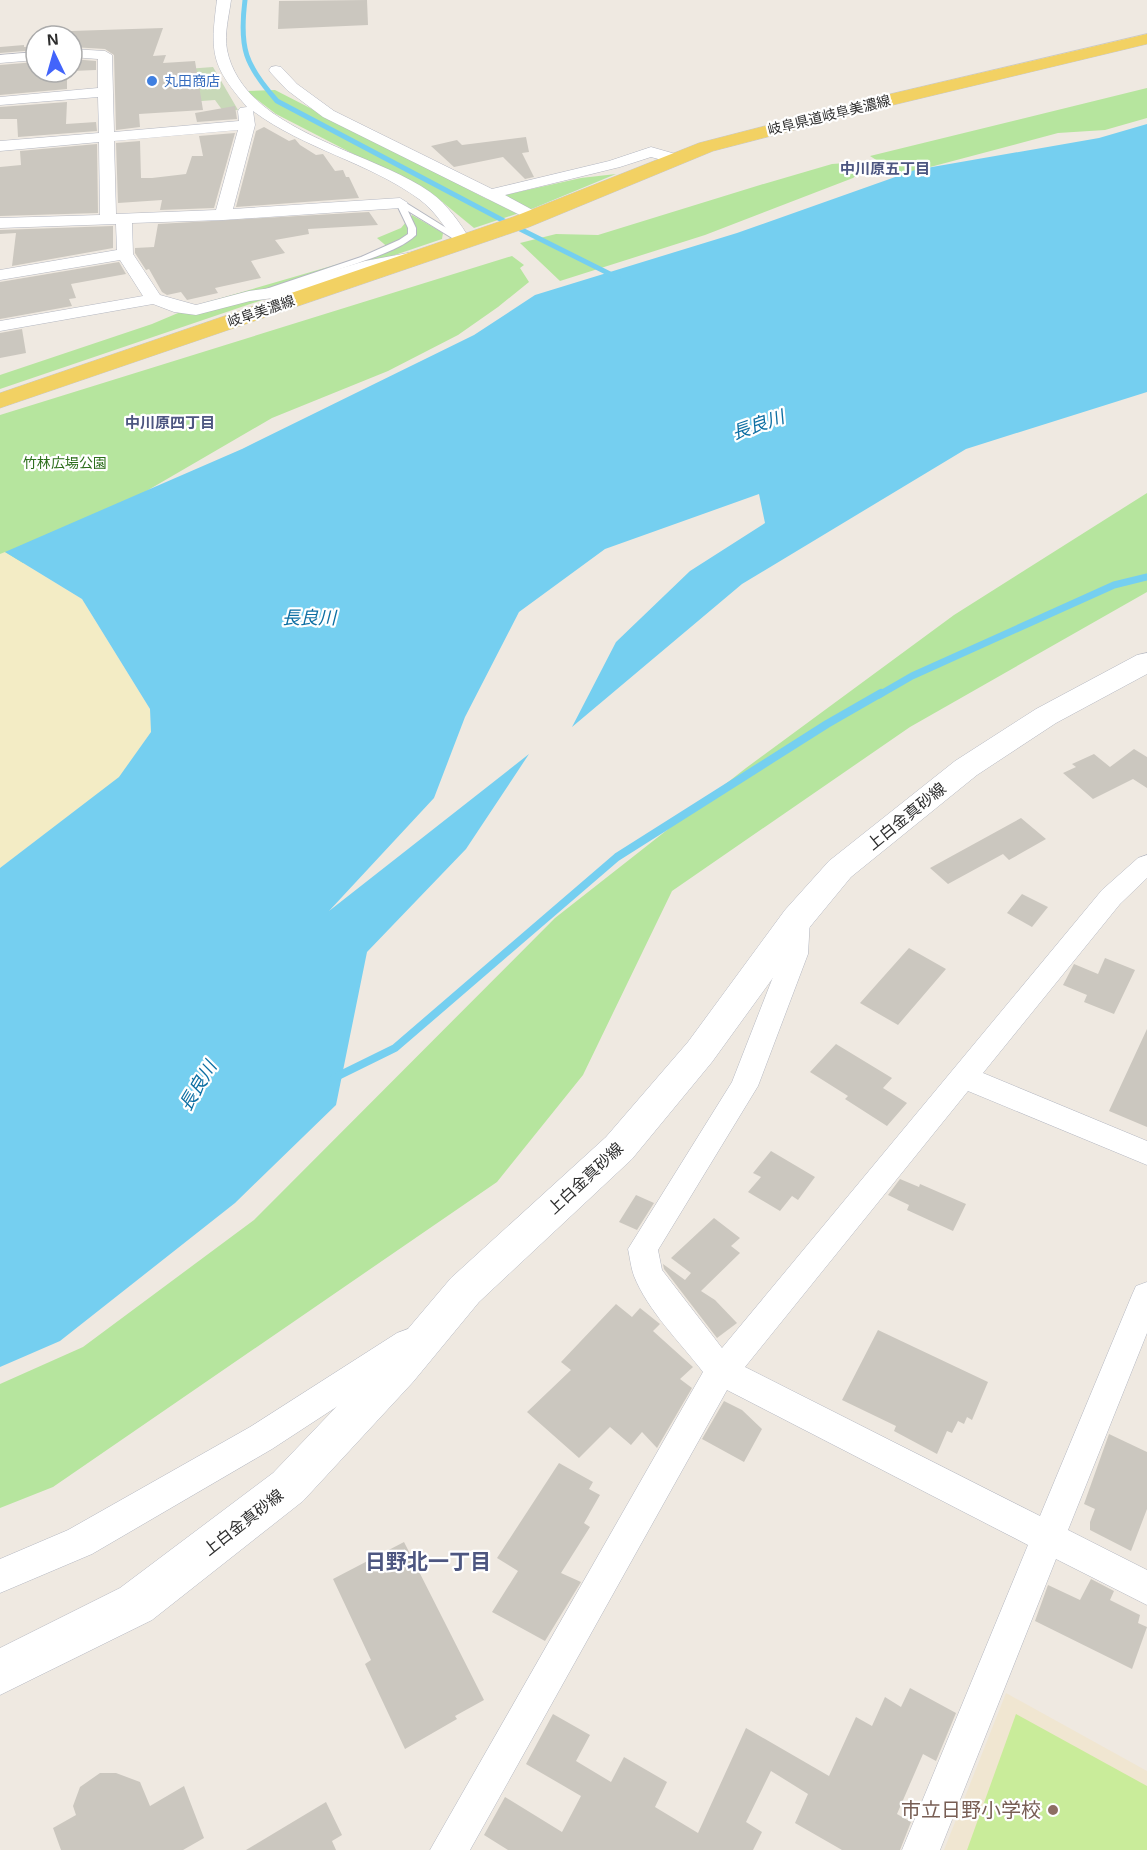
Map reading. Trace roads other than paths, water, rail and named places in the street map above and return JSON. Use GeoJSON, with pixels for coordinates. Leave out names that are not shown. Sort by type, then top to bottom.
{"type":"FeatureCollection","features":[{"type":"Feature","properties":{"kind":"main road","name":"岐阜県道岐阜美濃線"},"geometry":{"type":"LineString","coordinates":[[528,220],[590,196],[673,158],[746,135],[1147,39]]}},
{"type":"Feature","properties":{"kind":"main road","name":"岐阜美濃線"},"geometry":{"type":"LineString","coordinates":[[0,401],[528,220]]}},
{"type":"Feature","properties":{"kind":"main road","name":"上白金真砂線"},"geometry":{"type":"LineString","coordinates":[[0,1672],[136,1604],[288,1487],[399,1369],[465,1290],[619,1148],[700,1052],[797,919],[840,869],[966,768],[1046,716],[1147,662]]}},
{"type":"Feature","properties":{"kind":"street"},"geometry":{"type":"LineString","coordinates":[[224,0],[219,39],[221,54],[237,88],[251,102],[281,126],[423,195],[473,238]]}},
{"type":"Feature","properties":{"kind":"street"},"geometry":{"type":"LineString","coordinates":[[84,54],[105,55],[108,137],[116,218],[125,254],[154,299]]}},
{"type":"Feature","properties":{"kind":"street"},"geometry":{"type":"LineString","coordinates":[[0,59],[24,57]]}},
{"type":"Feature","properties":{"kind":"street"},"geometry":{"type":"LineString","coordinates":[[276,70],[291,88],[336,120],[431,164],[490,195],[528,220]]}},
{"type":"Feature","properties":{"kind":"street"},"geometry":{"type":"LineString","coordinates":[[0,101],[106,92]]}},
{"type":"Feature","properties":{"kind":"street"},"geometry":{"type":"LineString","coordinates":[[223,215],[247,125],[244,105],[251,102]]}},
{"type":"Feature","properties":{"kind":"street"},"geometry":{"type":"LineString","coordinates":[[0,146],[247,125]]}},
{"type":"Feature","properties":{"kind":"street"},"geometry":{"type":"LineString","coordinates":[[490,195],[614,164],[651,152],[673,158]]}},
{"type":"Feature","properties":{"kind":"street"},"geometry":{"type":"LineString","coordinates":[[0,224],[223,215],[400,203]]}},
{"type":"Feature","properties":{"kind":"street"},"geometry":{"type":"LineString","coordinates":[[0,275],[125,254]]}},
{"type":"Feature","properties":{"kind":"street"},"geometry":{"type":"LineString","coordinates":[[0,326],[154,299],[180,308],[196,310],[249,296],[281,292],[365,266],[419,256]]}},
{"type":"Feature","properties":{"kind":"street"},"geometry":{"type":"LineString","coordinates":[[449,1850],[705,1395],[721,1371],[1111,897],[1147,864]]}},
{"type":"Feature","properties":{"kind":"street"},"geometry":{"type":"LineString","coordinates":[[797,919],[795,954],[744,1086],[643,1249],[648,1274],[668,1304],[721,1371],[1147,1588]]}},
{"type":"Feature","properties":{"kind":"street"},"geometry":{"type":"LineString","coordinates":[[964,1077],[1147,1153]]}},
{"type":"Feature","properties":{"kind":"street"},"geometry":{"type":"LineString","coordinates":[[921,1850],[1147,1295]]}},
{"type":"Feature","properties":{"kind":"street"},"geometry":{"type":"LineString","coordinates":[[0,1576],[90,1536],[261,1438],[433,1328]]}},
{"type":"Feature","properties":{"kind":"lane"},"geometry":{"type":"LineString","coordinates":[[400,203],[473,238]]}},
{"type":"Feature","properties":{"kind":"lane"},"geometry":{"type":"LineString","coordinates":[[249,296],[378,252],[408,239],[412,235],[412,228],[400,203]]}},
{"type":"Feature","properties":{"kind":"water","name":"長良川"},"geometry":{"type":"Polygon","coordinates":[[[1147,124],[1147,392],[966,449],[742,584],[572,727],[616,642],[690,571],[765,523],[759,494],[605,549],[519,612],[465,717],[434,798],[329,911],[529,754],[466,849],[367,952],[336,1105],[235,1203],[60,1341],[0,1367],[0,868],[119,777],[151,732],[150,709],[82,599],[5,552],[242,449],[474,335],[535,295],[737,233],[915,170],[1099,138],[1147,124]]]}},
{"type":"Feature","properties":{"kind":"waterway"},"geometry":{"type":"LineString","coordinates":[[245,0],[243,31],[247,55],[258,77],[277,101],[506,222],[618,278]]}},
{"type":"Feature","properties":{"kind":"waterway"},"geometry":{"type":"LineString","coordinates":[[879,695],[912,676],[1114,585],[1147,577]]}},
{"type":"Feature","properties":{"kind":"waterway"},"geometry":{"type":"LineString","coordinates":[[334,1078],[395,1048],[617,857],[827,724],[881,693]]}},
{"type":"Feature","properties":{"kind":"place","name":"丸田商店"},"geometry":{"type":"Point","coordinates":[152,81]}},
{"type":"Feature","properties":{"kind":"place","name":"市立日野小学校"},"geometry":{"type":"Point","coordinates":[1053,1810]}},
{"type":"Feature","properties":{"kind":"district","name":"中川原五丁目"},"geometry":{"type":"Point","coordinates":[885,169]}},
{"type":"Feature","properties":{"kind":"district","name":"中川原四丁目"},"geometry":{"type":"Point","coordinates":[170,423]}},
{"type":"Feature","properties":{"kind":"district","name":"日野北一丁目"},"geometry":{"type":"Point","coordinates":[428,1562]}},
{"type":"Feature","properties":{"kind":"park label","name":"竹林広場公園"},"geometry":{"type":"Point","coordinates":[65,463]}}]}
